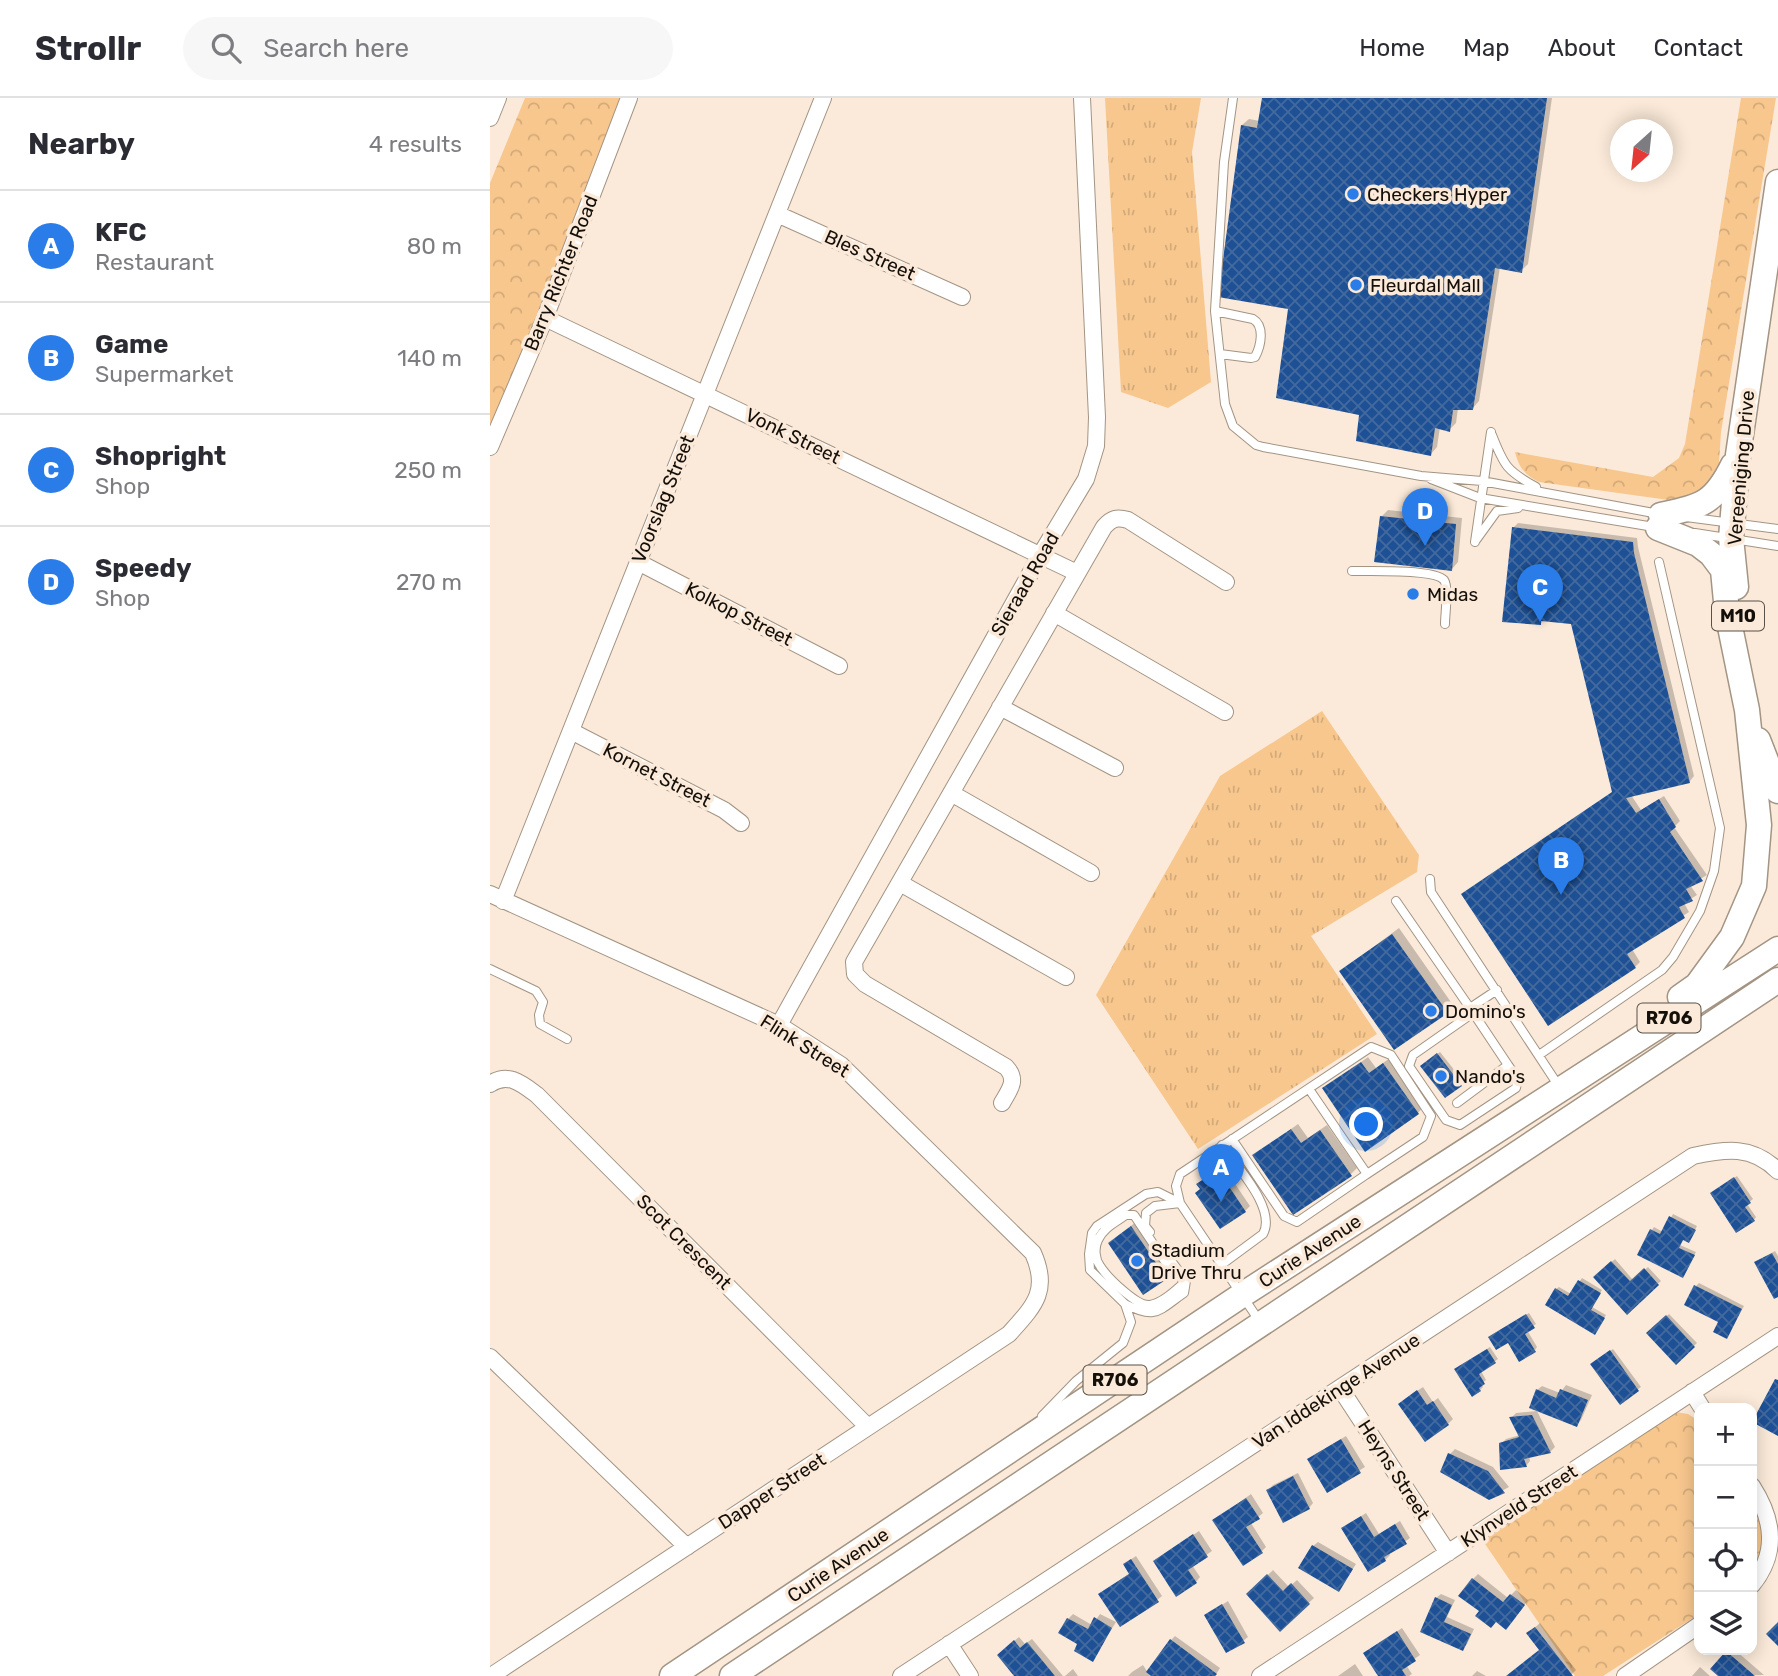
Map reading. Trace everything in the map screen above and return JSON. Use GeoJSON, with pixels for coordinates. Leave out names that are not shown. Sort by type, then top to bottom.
{"type":"FeatureCollection","features":[{"type":"Feature","properties":{"kind":"main road","name":"Vereeniging Drive"},"geometry":{"type":"LineString","coordinates":[[1778,182],[1738,455],[1732,530],[1747,710],[1778,791]]}},
{"type":"Feature","properties":{"kind":"main road"},"geometry":{"type":"LineString","coordinates":[[1660,521],[1694,508],[1715,495],[1738,455]]}},
{"type":"Feature","properties":{"kind":"main road"},"geometry":{"type":"LineString","coordinates":[[1560,1088],[1588,1062],[1697,985],[1732,937],[1754,886],[1759,825],[1747,710],[1727,612],[1723,570],[1711,554],[1660,521]]}},
{"type":"Feature","properties":{"kind":"main road","name":"Curie Avenue"},"geometry":{"type":"LineString","coordinates":[[672,1676],[1242,1296],[1778,949]]}},
{"type":"Feature","properties":{"kind":"main road","name":"Curie Avenue"},"geometry":{"type":"LineString","coordinates":[[732,1676],[1778,979]]}},
{"type":"Feature","properties":{"kind":"main road"},"geometry":{"type":"LineString","coordinates":[[1747,1001],[1778,991]]}},
{"type":"Feature","properties":{"kind":"street"},"geometry":{"type":"LineString","coordinates":[[490,118],[498,98]]}},
{"type":"Feature","properties":{"kind":"street","name":"Barry Richter Road"},"geometry":{"type":"LineString","coordinates":[[490,447],[545,318],[629,98]]}},
{"type":"Feature","properties":{"kind":"street","name":"Voorslag Street"},"geometry":{"type":"LineString","coordinates":[[497,897],[571,731],[823,98]]}},
{"type":"Feature","properties":{"kind":"street","name":"Sieraad Road"},"geometry":{"type":"LineString","coordinates":[[779,1025],[1041,554],[1086,479],[1096,446],[1097,417],[1082,98]]}},
{"type":"Feature","properties":{"kind":"street","name":"Bles Street"},"geometry":{"type":"LineString","coordinates":[[777,214],[962,297]]}},
{"type":"Feature","properties":{"kind":"street","name":"Vonk Street"},"geometry":{"type":"LineString","coordinates":[[545,318],[1077,573]]}},
{"type":"Feature","properties":{"kind":"street"},"geometry":{"type":"LineString","coordinates":[[1002,1103],[1013,1085],[1013,1078],[1006,1067],[865,984],[855,974],[854,962],[1110,519],[1118,518],[1140,527],[1226,582]]}},
{"type":"Feature","properties":{"kind":"street","name":"Kolkop Street"},"geometry":{"type":"LineString","coordinates":[[638,562],[839,666]]}},
{"type":"Feature","properties":{"kind":"street"},"geometry":{"type":"LineString","coordinates":[[1054,613],[1225,712]]}},
{"type":"Feature","properties":{"kind":"street"},"geometry":{"type":"LineString","coordinates":[[1000,707],[1115,768]]}},
{"type":"Feature","properties":{"kind":"street","name":"Kornet Street"},"geometry":{"type":"LineString","coordinates":[[571,731],[724,810],[741,823]]}},
{"type":"Feature","properties":{"kind":"street"},"geometry":{"type":"LineString","coordinates":[[951,793],[1091,873]]}},
{"type":"Feature","properties":{"kind":"street"},"geometry":{"type":"LineString","coordinates":[[900,883],[1066,976]]}},
{"type":"Feature","properties":{"kind":"street","name":"Flink Street"},"geometry":{"type":"LineString","coordinates":[[497,897],[779,1025],[841,1065],[1033,1253],[1041,1272],[1040,1292]]}},
{"type":"Feature","properties":{"kind":"street","name":"Scot Crescent"},"geometry":{"type":"LineString","coordinates":[[490,1084],[509,1078],[537,1095],[868,1427]]}},
{"type":"Feature","properties":{"kind":"street","name":"Van Iddekinge Avenue"},"geometry":{"type":"LineString","coordinates":[[901,1676],[1693,1156],[1722,1150],[1746,1151],[1770,1163],[1778,1171]]}},
{"type":"Feature","properties":{"kind":"street","name":"Dapper Street"},"geometry":{"type":"LineString","coordinates":[[494,1669],[687,1546],[1009,1334],[1031,1309],[1040,1292]]}},
{"type":"Feature","properties":{"kind":"street","name":"Klynveld Street"},"geometry":{"type":"LineString","coordinates":[[1260,1676],[1778,1336]]}},
{"type":"Feature","properties":{"kind":"street"},"geometry":{"type":"LineString","coordinates":[[490,1357],[687,1546]]}},
{"type":"Feature","properties":{"kind":"street","name":"Heyns Street"},"geometry":{"type":"LineString","coordinates":[[1340,1388],[1448,1552]]}},
{"type":"Feature","properties":{"kind":"street"},"geometry":{"type":"LineString","coordinates":[[1692,1392],[1699,1403]]}},
{"type":"Feature","properties":{"kind":"street"},"geometry":{"type":"LineString","coordinates":[[1757,1494],[1768,1510],[1773,1530],[1772,1553],[1757,1580]]}},
{"type":"Feature","properties":{"kind":"street"},"geometry":{"type":"LineString","coordinates":[[1625,1676],[1694,1628]]}},
{"type":"Feature","properties":{"kind":"street"},"geometry":{"type":"LineString","coordinates":[[948,1644],[970,1676]]}},
{"type":"Feature","properties":{"kind":"lane"},"geometry":{"type":"LineString","coordinates":[[1233,98],[1224,162],[1215,311],[1225,404],[1233,426],[1255,445],[1422,476],[1482,481],[1543,491],[1660,521],[1732,530],[1778,546]]}},
{"type":"Feature","properties":{"kind":"lane"},"geometry":{"type":"LineString","coordinates":[[1215,311],[1253,319],[1258,321],[1261,329],[1255,357],[1220,354]]}},
{"type":"Feature","properties":{"kind":"lane"},"geometry":{"type":"LineString","coordinates":[[1538,507],[1497,511],[1475,542],[1491,432],[1501,458],[1511,473],[1543,491]]}},
{"type":"Feature","properties":{"kind":"lane"},"geometry":{"type":"LineString","coordinates":[[1422,476],[1480,498],[1538,507],[1732,530],[1778,529]]}},
{"type":"Feature","properties":{"kind":"lane"},"geometry":{"type":"LineString","coordinates":[[1539,1055],[1662,970],[1689,933],[1714,871],[1720,828],[1659,562]]}},
{"type":"Feature","properties":{"kind":"lane"},"geometry":{"type":"LineString","coordinates":[[1352,571],[1426,573],[1440,577],[1446,587],[1445,624]]}},
{"type":"Feature","properties":{"kind":"lane"},"geometry":{"type":"LineString","coordinates":[[1430,878],[1431,892],[1560,1088]]}},
{"type":"Feature","properties":{"kind":"lane"},"geometry":{"type":"LineString","coordinates":[[1396,901],[1472,1011],[1518,1079],[1516,1088],[1460,1125],[1446,1121],[1409,1066],[1413,1055],[1472,1011],[1497,990]]}},
{"type":"Feature","properties":{"kind":"lane"},"geometry":{"type":"LineString","coordinates":[[490,969],[536,991],[542,1002],[540,1024],[567,1039]]}},
{"type":"Feature","properties":{"kind":"lane"},"geometry":{"type":"LineString","coordinates":[[1233,1139],[1284,1216],[1297,1222],[1423,1137],[1431,1116],[1391,1055],[1371,1047],[1180,1174],[1175,1186],[1180,1203],[1262,1325]]}},
{"type":"Feature","properties":{"kind":"lane"},"geometry":{"type":"LineString","coordinates":[[1457,1103],[1508,1065]]}},
{"type":"Feature","properties":{"kind":"lane"},"geometry":{"type":"LineString","coordinates":[[1309,1089],[1367,1174]]}},
{"type":"Feature","properties":{"kind":"lane"},"geometry":{"type":"LineString","coordinates":[[1221,1265],[1264,1234],[1268,1218],[1262,1204],[1222,1146]]}},
{"type":"Feature","properties":{"kind":"lane"},"geometry":{"type":"LineString","coordinates":[[1124,1208],[1135,1212],[1186,1281],[1184,1293],[1154,1313],[1142,1312],[1125,1304],[1090,1270],[1092,1233],[1097,1226],[1124,1208],[1146,1194],[1158,1192],[1180,1203]]}},
{"type":"Feature","properties":{"kind":"lane"},"geometry":{"type":"LineString","coordinates":[[1146,1226],[1146,1213],[1155,1206],[1180,1203]]}},
{"type":"Feature","properties":{"kind":"lane"},"geometry":{"type":"LineString","coordinates":[[1126,1215],[1134,1215],[1172,1272],[1186,1281],[1152,1305],[1141,1304],[1100,1266],[1095,1253],[1097,1241],[1105,1230],[1126,1215]]}},
{"type":"Feature","properties":{"kind":"lane"},"geometry":{"type":"LineString","coordinates":[[1005,1454],[1076,1381],[1123,1343],[1131,1322],[1125,1304]]}},
{"type":"Feature","properties":{"kind":"green space"},"geometry":{"type":"Polygon","coordinates":[[[525,98],[635,98],[490,444],[490,183],[525,98]]]}},
{"type":"Feature","properties":{"kind":"green space"},"geometry":{"type":"Polygon","coordinates":[[[1105,98],[1201,98],[1192,152],[1211,382],[1168,408],[1121,392],[1105,98]]]}},
{"type":"Feature","properties":{"kind":"green space"},"geometry":{"type":"Polygon","coordinates":[[[1741,98],[1776,98],[1721,432],[1718,478],[1683,502],[1539,482],[1523,470],[1515,452],[1653,477],[1679,458],[1685,444],[1741,98]]]}},
{"type":"Feature","properties":{"kind":"green space"},"geometry":{"type":"Polygon","coordinates":[[[1322,711],[1419,855],[1417,872],[1311,936],[1377,1034],[1198,1149],[1096,995],[1220,776],[1322,711]]]}},
{"type":"Feature","properties":{"kind":"green space"},"geometry":{"type":"Polygon","coordinates":[[[1676,1412],[1694,1418],[1694,1617],[1603,1676],[1575,1676],[1483,1541],[1676,1412]]]}},
{"type":"Feature","properties":{"kind":"green space"},"geometry":{"type":"Polygon","coordinates":[[[1757,1506],[1762,1513],[1765,1553],[1757,1568],[1757,1506]]]}},
{"type":"Feature","properties":{"kind":"building","name":"Fleurdal Mall"},"geometry":{"type":"Polygon","coordinates":[[[1262,98],[1547,98],[1522,273],[1495,268],[1473,410],[1453,410],[1450,432],[1435,428],[1431,456],[1356,441],[1359,415],[1276,398],[1288,309],[1218,297],[1241,125],[1257,128],[1262,98]]]}},
{"type":"Feature","properties":{"kind":"building"},"geometry":{"type":"Polygon","coordinates":[[[1380,516],[1456,524],[1452,571],[1374,562],[1380,516]]]}},
{"type":"Feature","properties":{"kind":"building"},"geometry":{"type":"Polygon","coordinates":[[[1512,527],[1633,542],[1690,783],[1626,798],[1636,813],[1659,799],[1676,827],[1670,832],[1703,881],[1686,889],[1693,901],[1679,907],[1685,918],[1627,954],[1636,968],[1548,1026],[1461,894],[1612,792],[1571,624],[1541,621],[1541,625],[1502,622],[1512,527]]]}},
{"type":"Feature","properties":{"kind":"building"},"geometry":{"type":"Polygon","coordinates":[[[1392,934],[1448,1013],[1394,1050],[1339,971],[1392,934]]]}},
{"type":"Feature","properties":{"kind":"building","name":"Nando's"},"geometry":{"type":"Polygon","coordinates":[[[1437,1053],[1462,1086],[1445,1098],[1420,1066],[1437,1053]]]}},
{"type":"Feature","properties":{"kind":"building"},"geometry":{"type":"Polygon","coordinates":[[[1361,1062],[1369,1073],[1383,1063],[1419,1114],[1365,1152],[1322,1088],[1361,1062]]]}},
{"type":"Feature","properties":{"kind":"building"},"geometry":{"type":"Polygon","coordinates":[[[1291,1129],[1301,1143],[1320,1130],[1352,1176],[1293,1215],[1252,1155],[1291,1129]]]}},
{"type":"Feature","properties":{"kind":"building"},"geometry":{"type":"Polygon","coordinates":[[[1218,1170],[1246,1212],[1220,1229],[1195,1193],[1200,1189],[1196,1184],[1218,1170]]]}},
{"type":"Feature","properties":{"kind":"building"},"geometry":{"type":"Polygon","coordinates":[[[1734,1177],[1751,1203],[1745,1207],[1755,1221],[1736,1233],[1710,1193],[1734,1177]]]}},
{"type":"Feature","properties":{"kind":"building"},"geometry":{"type":"Polygon","coordinates":[[[1669,1216],[1696,1230],[1689,1243],[1683,1240],[1679,1248],[1695,1255],[1683,1278],[1637,1255],[1650,1229],[1660,1234],[1669,1216]]]}},
{"type":"Feature","properties":{"kind":"building","name":"Stadium Drive Thru"},"geometry":{"type":"Polygon","coordinates":[[[1131,1226],[1167,1279],[1143,1295],[1108,1243],[1131,1226]]]}},
{"type":"Feature","properties":{"kind":"building"},"geometry":{"type":"Polygon","coordinates":[[[1772,1253],[1778,1264],[1778,1297],[1774,1299],[1754,1262],[1772,1253]]]}},
{"type":"Feature","properties":{"kind":"building"},"geometry":{"type":"Polygon","coordinates":[[[1611,1261],[1630,1281],[1644,1268],[1659,1285],[1627,1315],[1593,1277],[1611,1261]]]}},
{"type":"Feature","properties":{"kind":"building"},"geometry":{"type":"Polygon","coordinates":[[[1578,1280],[1601,1293],[1591,1310],[1605,1318],[1595,1335],[1545,1305],[1555,1288],[1568,1296],[1578,1280]]]}},
{"type":"Feature","properties":{"kind":"building"},"geometry":{"type":"Polygon","coordinates":[[[1694,1285],[1742,1309],[1727,1339],[1713,1332],[1718,1322],[1684,1305],[1694,1285]]]}},
{"type":"Feature","properties":{"kind":"building"},"geometry":{"type":"Polygon","coordinates":[[[1526,1314],[1535,1328],[1525,1334],[1536,1352],[1519,1362],[1508,1343],[1496,1350],[1488,1337],[1526,1314]]]}},
{"type":"Feature","properties":{"kind":"building"},"geometry":{"type":"Polygon","coordinates":[[[1666,1315],[1695,1347],[1676,1365],[1646,1333],[1666,1315]]]}},
{"type":"Feature","properties":{"kind":"building"},"geometry":{"type":"Polygon","coordinates":[[[1487,1349],[1496,1363],[1479,1374],[1485,1384],[1479,1388],[1481,1391],[1472,1397],[1454,1369],[1487,1349]]]}},
{"type":"Feature","properties":{"kind":"building"},"geometry":{"type":"Polygon","coordinates":[[[1610,1350],[1639,1391],[1620,1405],[1590,1364],[1610,1350]]]}},
{"type":"Feature","properties":{"kind":"building"},"geometry":{"type":"Polygon","coordinates":[[[1775,1379],[1778,1380],[1778,1436],[1757,1425],[1757,1413],[1775,1379]]]}},
{"type":"Feature","properties":{"kind":"building"},"geometry":{"type":"Polygon","coordinates":[[[1536,1389],[1556,1398],[1560,1389],[1588,1400],[1577,1427],[1529,1408],[1536,1389]]]}},
{"type":"Feature","properties":{"kind":"building"},"geometry":{"type":"Polygon","coordinates":[[[1417,1390],[1427,1405],[1433,1401],[1449,1425],[1425,1442],[1398,1404],[1417,1390]]]}},
{"type":"Feature","properties":{"kind":"building"},"geometry":{"type":"Polygon","coordinates":[[[1532,1415],[1551,1453],[1524,1459],[1527,1467],[1500,1470],[1499,1443],[1519,1437],[1509,1417],[1532,1415]]]}},
{"type":"Feature","properties":{"kind":"building"},"geometry":{"type":"Polygon","coordinates":[[[1341,1439],[1361,1473],[1327,1493],[1307,1459],[1341,1439]]]}},
{"type":"Feature","properties":{"kind":"building"},"geometry":{"type":"Polygon","coordinates":[[[1448,1453],[1488,1471],[1505,1493],[1489,1500],[1440,1472],[1448,1453]]]}},
{"type":"Feature","properties":{"kind":"building"},"geometry":{"type":"Polygon","coordinates":[[[1293,1476],[1310,1509],[1283,1523],[1266,1490],[1293,1476]]]}},
{"type":"Feature","properties":{"kind":"building"},"geometry":{"type":"Polygon","coordinates":[[[1246,1498],[1260,1519],[1246,1527],[1263,1553],[1243,1566],[1212,1520],[1246,1498]]]}},
{"type":"Feature","properties":{"kind":"building"},"geometry":{"type":"Polygon","coordinates":[[[1361,1516],[1374,1537],[1395,1524],[1407,1544],[1384,1557],[1386,1561],[1368,1572],[1341,1528],[1361,1516]]]}},
{"type":"Feature","properties":{"kind":"building"},"geometry":{"type":"Polygon","coordinates":[[[1193,1534],[1208,1557],[1188,1570],[1197,1583],[1176,1597],[1153,1561],[1193,1534]]]}},
{"type":"Feature","properties":{"kind":"building"},"geometry":{"type":"Polygon","coordinates":[[[1312,1545],[1353,1569],[1339,1592],[1298,1568],[1312,1545]]]}},
{"type":"Feature","properties":{"kind":"building"},"geometry":{"type":"Polygon","coordinates":[[[1131,1559],[1159,1602],[1120,1627],[1098,1594],[1129,1574],[1123,1564],[1131,1559]]]}},
{"type":"Feature","properties":{"kind":"building"},"geometry":{"type":"Polygon","coordinates":[[[1267,1574],[1283,1591],[1291,1583],[1310,1604],[1280,1632],[1246,1594],[1267,1574]]]}},
{"type":"Feature","properties":{"kind":"building"},"geometry":{"type":"Polygon","coordinates":[[[1472,1578],[1503,1602],[1510,1594],[1525,1605],[1506,1630],[1496,1622],[1491,1628],[1475,1616],[1479,1611],[1458,1596],[1472,1578]]]}},
{"type":"Feature","properties":{"kind":"building"},"geometry":{"type":"Polygon","coordinates":[[[1435,1597],[1452,1605],[1444,1622],[1471,1634],[1463,1651],[1420,1632],[1435,1597]]]}},
{"type":"Feature","properties":{"kind":"building"},"geometry":{"type":"Polygon","coordinates":[[[1222,1604],[1245,1643],[1226,1653],[1204,1615],[1222,1604]]]}},
{"type":"Feature","properties":{"kind":"building"},"geometry":{"type":"Polygon","coordinates":[[[1094,1617],[1112,1628],[1093,1662],[1074,1651],[1077,1644],[1058,1633],[1067,1618],[1088,1629],[1094,1617]]]}},
{"type":"Feature","properties":{"kind":"building"},"geometry":{"type":"Polygon","coordinates":[[[1778,1622],[1778,1646],[1766,1634],[1778,1622]]]}},
{"type":"Feature","properties":{"kind":"building"},"geometry":{"type":"Polygon","coordinates":[[[1535,1627],[1573,1676],[1506,1676],[1539,1650],[1526,1633],[1535,1627]]]}},
{"type":"Feature","properties":{"kind":"building"},"geometry":{"type":"Polygon","coordinates":[[[1397,1631],[1416,1661],[1402,1670],[1406,1676],[1378,1676],[1363,1653],[1397,1631]]]}},
{"type":"Feature","properties":{"kind":"building"},"geometry":{"type":"Polygon","coordinates":[[[1170,1639],[1217,1674],[1151,1676],[1146,1672],[1170,1639]]]}},
{"type":"Feature","properties":{"kind":"building"},"geometry":{"type":"Polygon","coordinates":[[[1014,1640],[1020,1648],[1027,1642],[1055,1676],[1014,1676],[997,1655],[1014,1640]]]}},
{"type":"Feature","properties":{"kind":"building"},"geometry":{"type":"Polygon","coordinates":[[[1722,1655],[1731,1655],[1755,1676],[1718,1676],[1710,1669],[1722,1655]]]}},
{"type":"Feature","properties":{"kind":"place","name":"Checkers Hyper"},"geometry":{"type":"Point","coordinates":[1353,194]}},
{"type":"Feature","properties":{"kind":"place","name":"Fleurdal Mall"},"geometry":{"type":"Point","coordinates":[1356,285]}},
{"type":"Feature","properties":{"kind":"place","name":"Speedy"},"geometry":{"type":"Point","coordinates":[1425,546]}},
{"type":"Feature","properties":{"kind":"place","name":"Midas"},"geometry":{"type":"Point","coordinates":[1413,594]}},
{"type":"Feature","properties":{"kind":"place","name":"Shopright"},"geometry":{"type":"Point","coordinates":[1540,622]}},
{"type":"Feature","properties":{"kind":"place","name":"Game"},"geometry":{"type":"Point","coordinates":[1561,895]}},
{"type":"Feature","properties":{"kind":"place","name":"Domino's"},"geometry":{"type":"Point","coordinates":[1431,1011]}},
{"type":"Feature","properties":{"kind":"place","name":"Nando's"},"geometry":{"type":"Point","coordinates":[1441,1076]}},
{"type":"Feature","properties":{"kind":"place","name":"KFC"},"geometry":{"type":"Point","coordinates":[1221,1202]}},
{"type":"Feature","properties":{"kind":"place","name":"Stadium Drive Thru"},"geometry":{"type":"Point","coordinates":[1137,1261]}}]}
